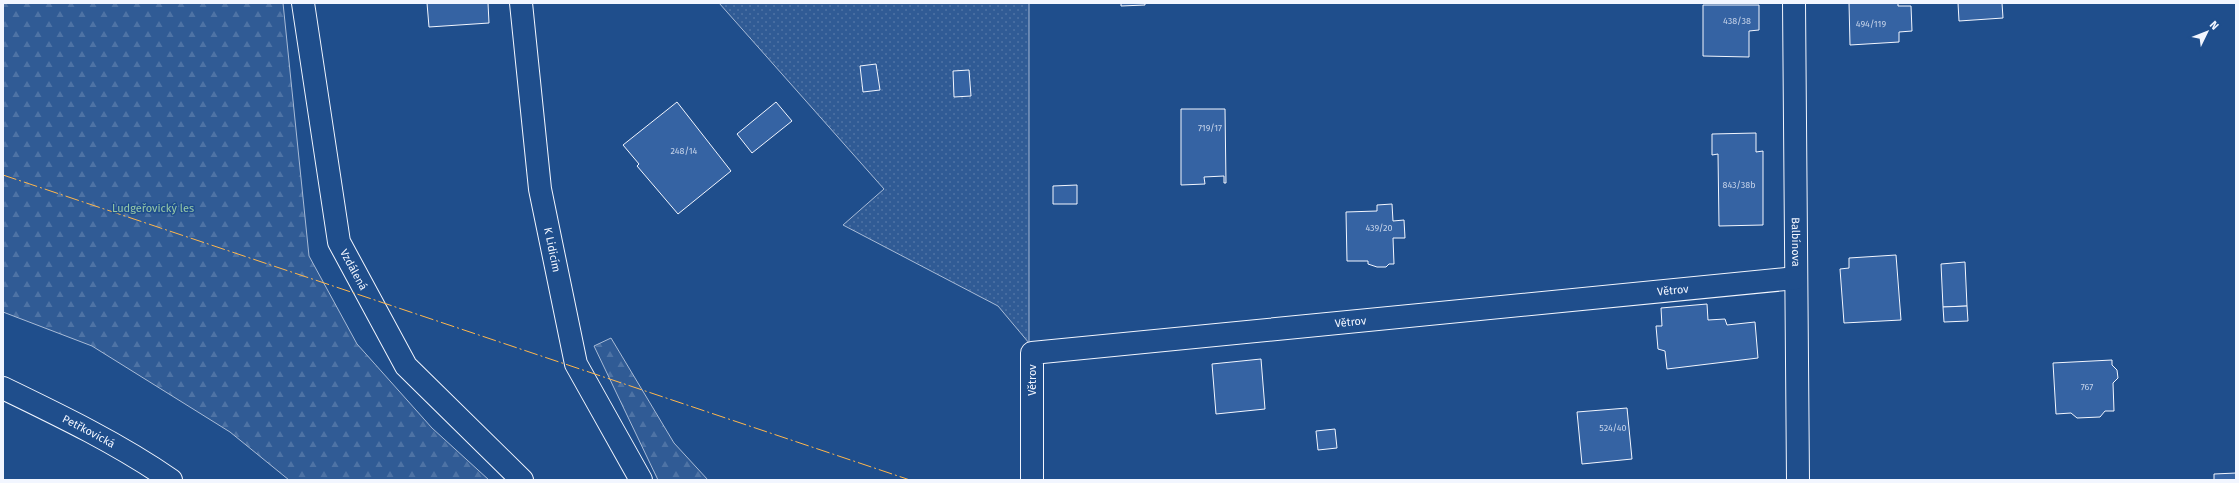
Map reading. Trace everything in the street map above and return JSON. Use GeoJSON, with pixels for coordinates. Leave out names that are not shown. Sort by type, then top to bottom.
{"type":"FeatureCollection","features":[{"type":"Feature","properties":{"kind":"street","name":"Vzdálená"},"geometry":{"type":"LineString","coordinates":[[303,3],[339,242],[406,366],[522,480]]}},
{"type":"Feature","properties":{"kind":"street","name":"K Lidicím"},"geometry":{"type":"LineString","coordinates":[[521,3],[540,189],[576,364],[641,480]]}},
{"type":"Feature","properties":{"kind":"street","name":"Balbínova"},"geometry":{"type":"LineString","coordinates":[[1794,3],[1798,480]]}},
{"type":"Feature","properties":{"kind":"street","name":"Větrov"},"geometry":{"type":"LineString","coordinates":[[1032,480],[1032,353],[1796,278]]}},
{"type":"Feature","properties":{"kind":"street","name":"Petřkovická"},"geometry":{"type":"LineString","coordinates":[[3,388],[116,445],[172,480]]}},
{"type":"Feature","properties":{"kind":"green space","name":"Ludgeřovický les"},"geometry":{"type":"Polygon","coordinates":[[[3,3],[283,3],[309,256],[357,344],[432,428],[489,480],[289,480],[230,432],[92,346],[3,312],[3,3]]]}},
{"type":"Feature","properties":{"kind":"green space"},"geometry":{"type":"Polygon","coordinates":[[[719,3],[1029,3],[1029,343],[998,306],[843,225],[884,189],[719,3]]]}},
{"type":"Feature","properties":{"kind":"green space"},"geometry":{"type":"Polygon","coordinates":[[[611,338],[674,443],[708,480],[658,480],[594,346],[611,338]]]}},
{"type":"Feature","properties":{"kind":"building"},"geometry":{"type":"Polygon","coordinates":[[[427,3],[488,3],[489,23],[429,27],[427,3]]]}},
{"type":"Feature","properties":{"kind":"building"},"geometry":{"type":"Polygon","coordinates":[[[1121,3],[1145,3],[1145,5],[1121,6],[1121,3]]]}},
{"type":"Feature","properties":{"kind":"building"},"geometry":{"type":"Polygon","coordinates":[[[1849,3],[1898,3],[1898,6],[1911,6],[1912,31],[1899,32],[1899,42],[1850,45],[1849,3]]]}},
{"type":"Feature","properties":{"kind":"building"},"geometry":{"type":"Polygon","coordinates":[[[1958,3],[2002,3],[2003,18],[1959,21],[1958,3]]]}},
{"type":"Feature","properties":{"kind":"building"},"geometry":{"type":"Polygon","coordinates":[[[1703,5],[1759,5],[1759,30],[1749,31],[1749,57],[1703,56],[1703,5]]]}},
{"type":"Feature","properties":{"kind":"building"},"geometry":{"type":"Polygon","coordinates":[[[876,64],[880,90],[863,92],[860,66],[876,64]]]}},
{"type":"Feature","properties":{"kind":"building"},"geometry":{"type":"Polygon","coordinates":[[[969,70],[971,96],[954,97],[953,71],[969,70]]]}},
{"type":"Feature","properties":{"kind":"building"},"geometry":{"type":"Polygon","coordinates":[[[677,102],[731,171],[678,214],[637,166],[639,164],[623,145],[677,102]]]}},
{"type":"Feature","properties":{"kind":"building"},"geometry":{"type":"Polygon","coordinates":[[[776,102],[792,121],[752,153],[737,134],[776,102]]]}},
{"type":"Feature","properties":{"kind":"building"},"geometry":{"type":"Polygon","coordinates":[[[1181,109],[1225,109],[1226,183],[1224,183],[1224,176],[1204,177],[1205,184],[1181,185],[1181,109]]]}},
{"type":"Feature","properties":{"kind":"building"},"geometry":{"type":"Polygon","coordinates":[[[1756,133],[1756,152],[1763,151],[1763,225],[1719,226],[1718,154],[1712,155],[1712,134],[1756,133]]]}},
{"type":"Feature","properties":{"kind":"building"},"geometry":{"type":"Polygon","coordinates":[[[1077,185],[1077,204],[1053,204],[1053,186],[1077,185]]]}},
{"type":"Feature","properties":{"kind":"building"},"geometry":{"type":"Polygon","coordinates":[[[1392,204],[1393,221],[1404,220],[1405,238],[1393,238],[1394,264],[1389,264],[1386,267],[1377,267],[1368,264],[1368,261],[1347,261],[1346,212],[1377,211],[1377,205],[1392,204]]]}},
{"type":"Feature","properties":{"kind":"building"},"geometry":{"type":"Polygon","coordinates":[[[1896,255],[1901,320],[1844,323],[1840,269],[1849,268],[1849,258],[1896,255]]]}},
{"type":"Feature","properties":{"kind":"building"},"geometry":{"type":"Polygon","coordinates":[[[1965,262],[1967,306],[1943,307],[1941,264],[1965,262]]]}},
{"type":"Feature","properties":{"kind":"building"},"geometry":{"type":"Polygon","coordinates":[[[1707,304],[1708,320],[1725,319],[1727,325],[1755,322],[1758,358],[1667,369],[1665,351],[1658,349],[1656,326],[1662,326],[1661,308],[1707,304]]]}},
{"type":"Feature","properties":{"kind":"building"},"geometry":{"type":"Polygon","coordinates":[[[1967,306],[1968,321],[1944,322],[1943,307],[1967,306]]]}},
{"type":"Feature","properties":{"kind":"building"},"geometry":{"type":"Polygon","coordinates":[[[1261,359],[1265,409],[1216,414],[1212,364],[1261,359]]]}},
{"type":"Feature","properties":{"kind":"building"},"geometry":{"type":"Polygon","coordinates":[[[2112,360],[2112,365],[2117,370],[2118,378],[2113,383],[2114,411],[2105,411],[2100,417],[2077,418],[2071,413],[2056,414],[2053,363],[2112,360]]]}},
{"type":"Feature","properties":{"kind":"building"},"geometry":{"type":"Polygon","coordinates":[[[1627,408],[1632,459],[1582,464],[1577,412],[1627,408]]]}},
{"type":"Feature","properties":{"kind":"building"},"geometry":{"type":"Polygon","coordinates":[[[1335,429],[1337,448],[1318,450],[1316,431],[1335,429]]]}},
{"type":"Feature","properties":{"kind":"building"},"geometry":{"type":"Polygon","coordinates":[[[2236,473],[2236,480],[2214,480],[2214,474],[2236,473]]]}},
{"type":"Feature","properties":{"kind":"power"},"geometry":{"type":"LineString","coordinates":[[3,175],[910,480]]}}]}
